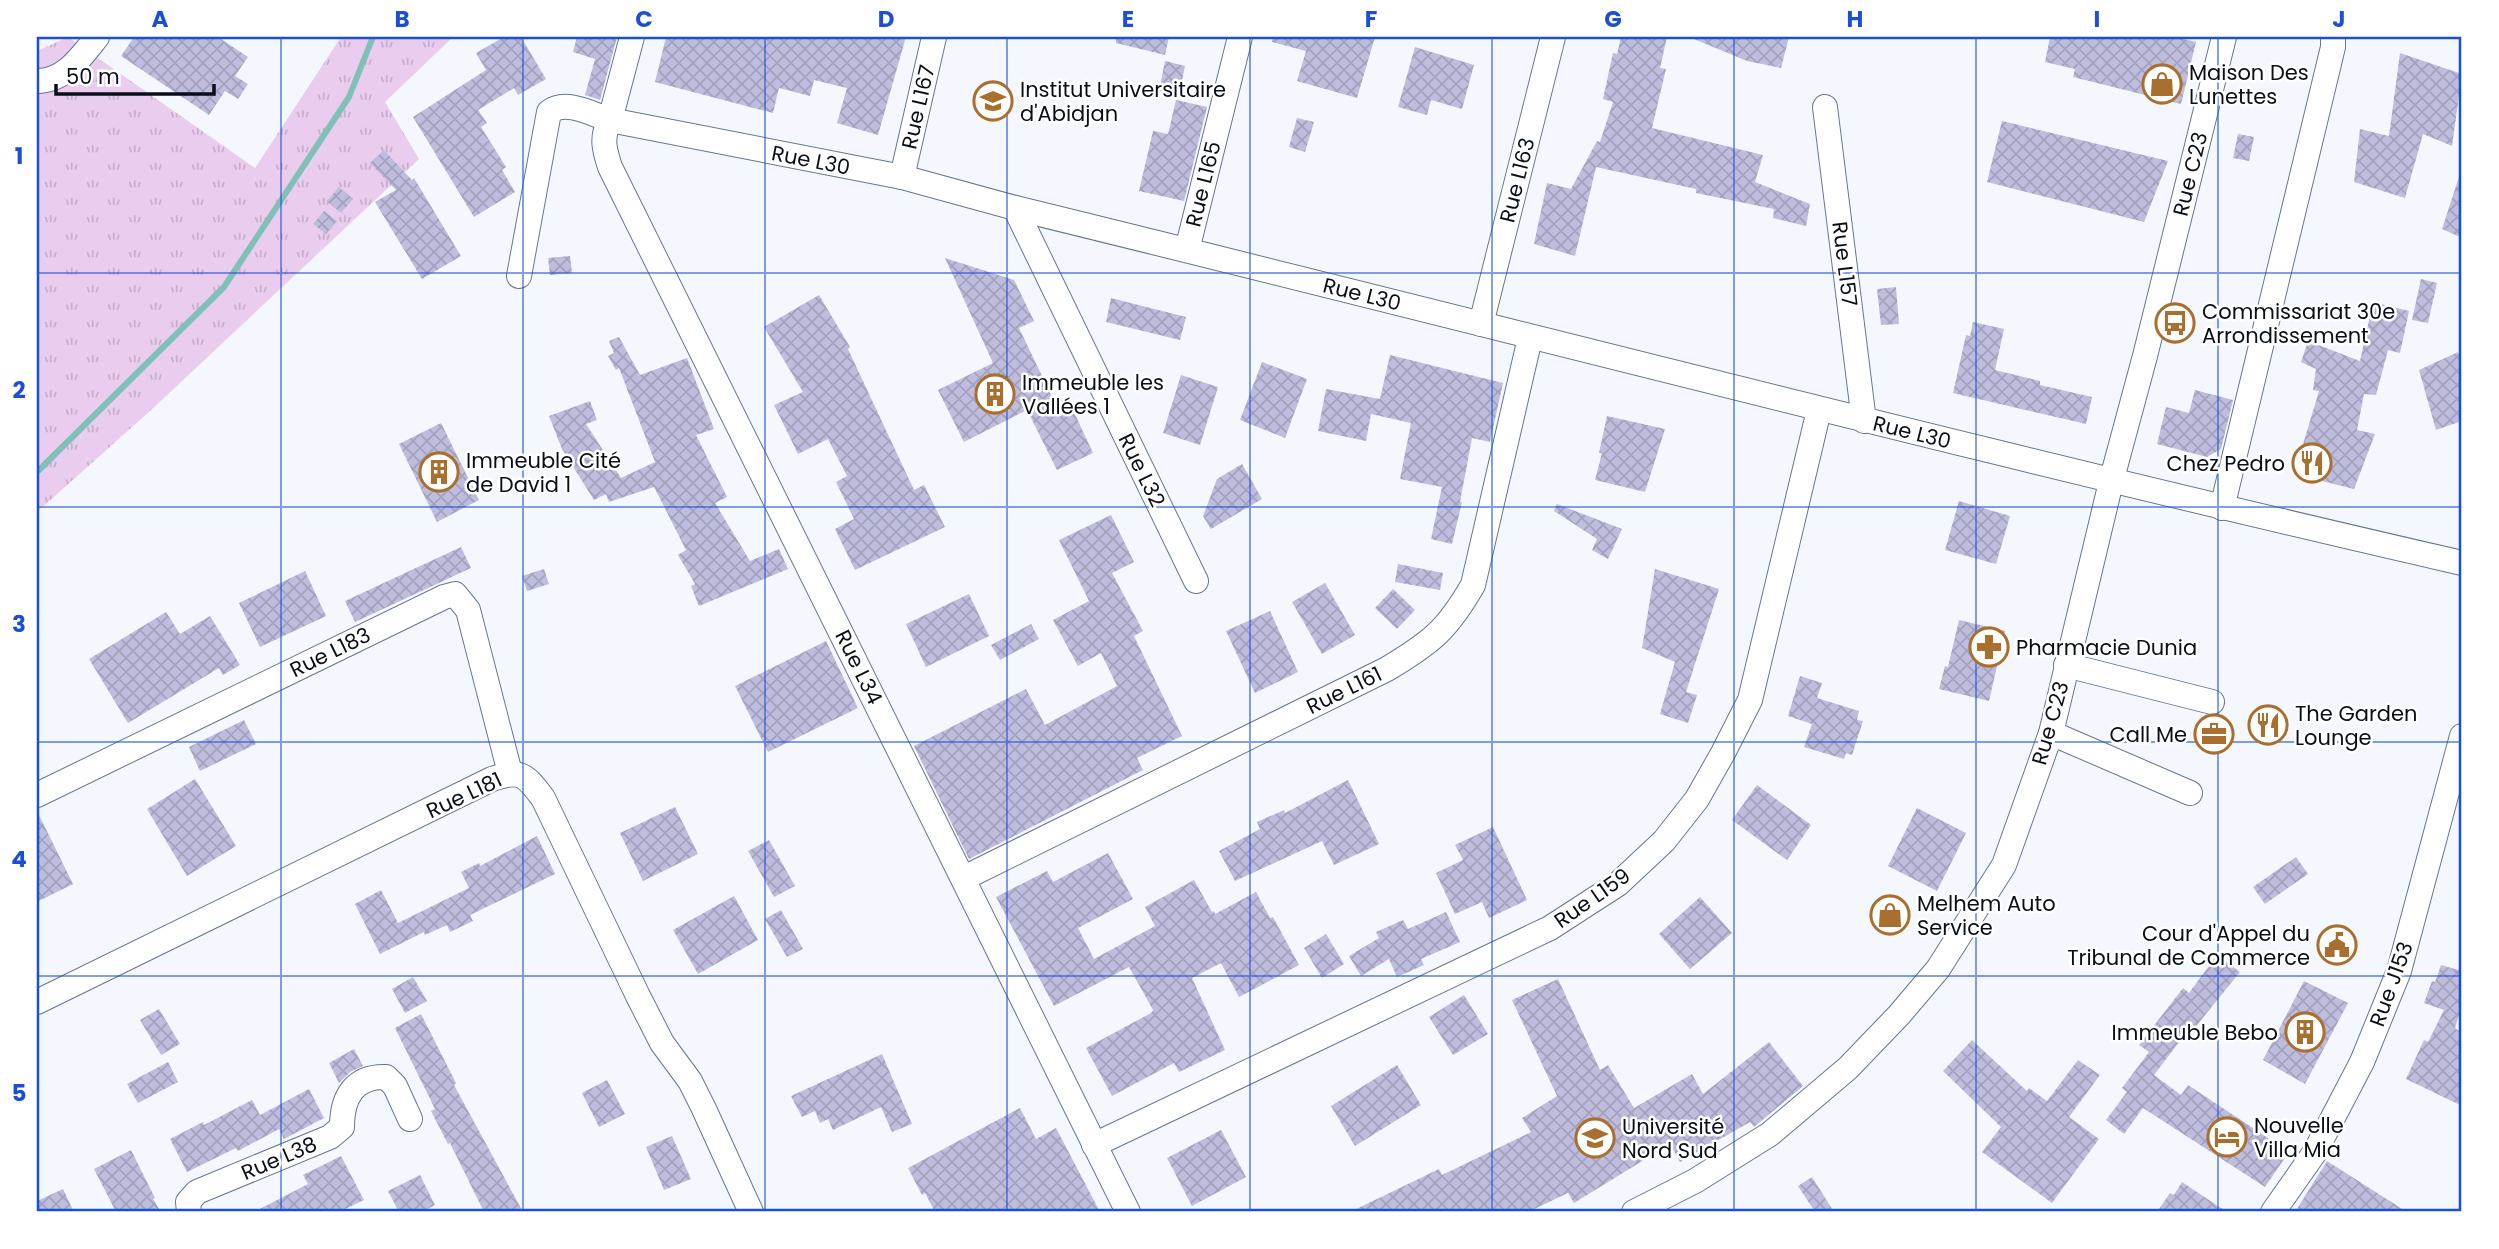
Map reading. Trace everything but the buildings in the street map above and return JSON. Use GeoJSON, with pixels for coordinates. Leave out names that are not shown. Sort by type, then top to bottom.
{"type":"FeatureCollection","features":[{"type":"Feature","properties":{"kind":"street"},"geometry":{"type":"LineString","coordinates":[[37,81],[45,81],[74,67],[97,37]]}},
{"type":"Feature","properties":{"kind":"street","name":"Rue L34"},"geometry":{"type":"LineString","coordinates":[[632,37],[610,120],[603,132],[604,150],[610,167],[1128,1212]]}},
{"type":"Feature","properties":{"kind":"street","name":"Rue L167"},"geometry":{"type":"LineString","coordinates":[[902,177],[934,37]]}},
{"type":"Feature","properties":{"kind":"street","name":"Rue L165"},"geometry":{"type":"LineString","coordinates":[[1187,250],[1240,37]]}},
{"type":"Feature","properties":{"kind":"street","name":"Rue L163"},"geometry":{"type":"LineString","coordinates":[[1481,324],[1553,37]]}},
{"type":"Feature","properties":{"kind":"street","name":"Rue C23"},"geometry":{"type":"LineString","coordinates":[[1634,1212],[1695,1181],[1770,1134],[1848,1068],[1899,1016],[1938,968],[2004,864],[2051,733],[2111,482],[2224,37]]}},
{"type":"Feature","properties":{"kind":"street"},"geometry":{"type":"LineString","coordinates":[[2222,508],[2333,47],[2333,37]]}},
{"type":"Feature","properties":{"kind":"street","name":"Rue L30"},"geometry":{"type":"LineString","coordinates":[[519,276],[549,112],[556,107],[566,106],[610,120],[902,177],[1015,208],[1819,410],[2111,482],[2462,563]]}},
{"type":"Feature","properties":{"kind":"street","name":"Rue L157"},"geometry":{"type":"LineString","coordinates":[[1825,107],[1864,421]]}},
{"type":"Feature","properties":{"kind":"street","name":"Rue L32"},"geometry":{"type":"LineString","coordinates":[[1015,208],[1196,581]]}},
{"type":"Feature","properties":{"kind":"street","name":"Rue L161"},"geometry":{"type":"LineString","coordinates":[[964,878],[1387,669],[1427,645],[1455,617],[1473,584],[1530,338]]}},
{"type":"Feature","properties":{"kind":"street","name":"Rue L159"},"geometry":{"type":"LineString","coordinates":[[1094,1145],[1550,928],[1618,884],[1664,841],[1697,799],[1750,700],[1819,410]]}},
{"type":"Feature","properties":{"kind":"street","name":"Rue L183"},"geometry":{"type":"LineString","coordinates":[[37,795],[454,594],[468,610],[510,773]]}},
{"type":"Feature","properties":{"kind":"street"},"geometry":{"type":"LineString","coordinates":[[2067,665],[2212,702]]}},
{"type":"Feature","properties":{"kind":"street"},"geometry":{"type":"LineString","coordinates":[[2051,733],[2190,793]]}},
{"type":"Feature","properties":{"kind":"street","name":"Rue J153"},"geometry":{"type":"LineString","coordinates":[[2273,1212],[2315,1152],[2362,1062],[2399,971],[2462,736]]}},
{"type":"Feature","properties":{"kind":"street","name":"Rue L181"},"geometry":{"type":"LineString","coordinates":[[37,1002],[492,779],[510,773],[528,778],[542,798],[663,1043],[690,1081],[751,1212]]}},
{"type":"Feature","properties":{"kind":"street","name":"Rue L38"},"geometry":{"type":"LineString","coordinates":[[189,1212],[188,1202],[197,1192],[330,1137],[342,1127],[342,1113],[353,1087],[375,1077],[386,1077],[395,1086],[410,1119]]}},
{"type":"Feature","properties":{"kind":"green space"},"geometry":{"type":"Polygon","coordinates":[[[68,37],[255,168],[341,37],[453,37],[385,102],[419,159],[150,411],[37,512],[37,51],[68,37]]]}},
{"type":"Feature","properties":{"kind":"waterway"},"geometry":{"type":"LineString","coordinates":[[37,472],[224,287],[349,97],[373,37]]}},
{"type":"Feature","properties":{"kind":"place","name":"Maison Des Lunettes"},"geometry":{"type":"Point","coordinates":[2162,84]}},
{"type":"Feature","properties":{"kind":"place","name":"Institut Universitaire d'Abidjan"},"geometry":{"type":"Point","coordinates":[993,101]}},
{"type":"Feature","properties":{"kind":"place","name":"Commissariat 30e Arrondissement"},"geometry":{"type":"Point","coordinates":[2175,323]}},
{"type":"Feature","properties":{"kind":"place","name":"Immeuble les Vallées 1"},"geometry":{"type":"Point","coordinates":[995,394]}},
{"type":"Feature","properties":{"kind":"place","name":"Chez Pedro"},"geometry":{"type":"Point","coordinates":[2312,463]}},
{"type":"Feature","properties":{"kind":"place","name":"Immeuble Cité de David 1"},"geometry":{"type":"Point","coordinates":[439,472]}},
{"type":"Feature","properties":{"kind":"place","name":"Pharmacie Dunia"},"geometry":{"type":"Point","coordinates":[1989,647]}},
{"type":"Feature","properties":{"kind":"place","name":"The Garden Lounge"},"geometry":{"type":"Point","coordinates":[2268,725]}},
{"type":"Feature","properties":{"kind":"place","name":"Call Me"},"geometry":{"type":"Point","coordinates":[2214,734]}},
{"type":"Feature","properties":{"kind":"place","name":"Melhem Auto Service"},"geometry":{"type":"Point","coordinates":[1890,915]}},
{"type":"Feature","properties":{"kind":"place","name":"Cour d'Appel du Tribunal de Commerce"},"geometry":{"type":"Point","coordinates":[2337,945]}},
{"type":"Feature","properties":{"kind":"place","name":"Immeuble Bebo"},"geometry":{"type":"Point","coordinates":[2305,1032]}},
{"type":"Feature","properties":{"kind":"place","name":"Nouvelle Villa Mia"},"geometry":{"type":"Point","coordinates":[2227,1137]}},
{"type":"Feature","properties":{"kind":"place","name":"Université Nord Sud"},"geometry":{"type":"Point","coordinates":[1595,1138]}}]}
